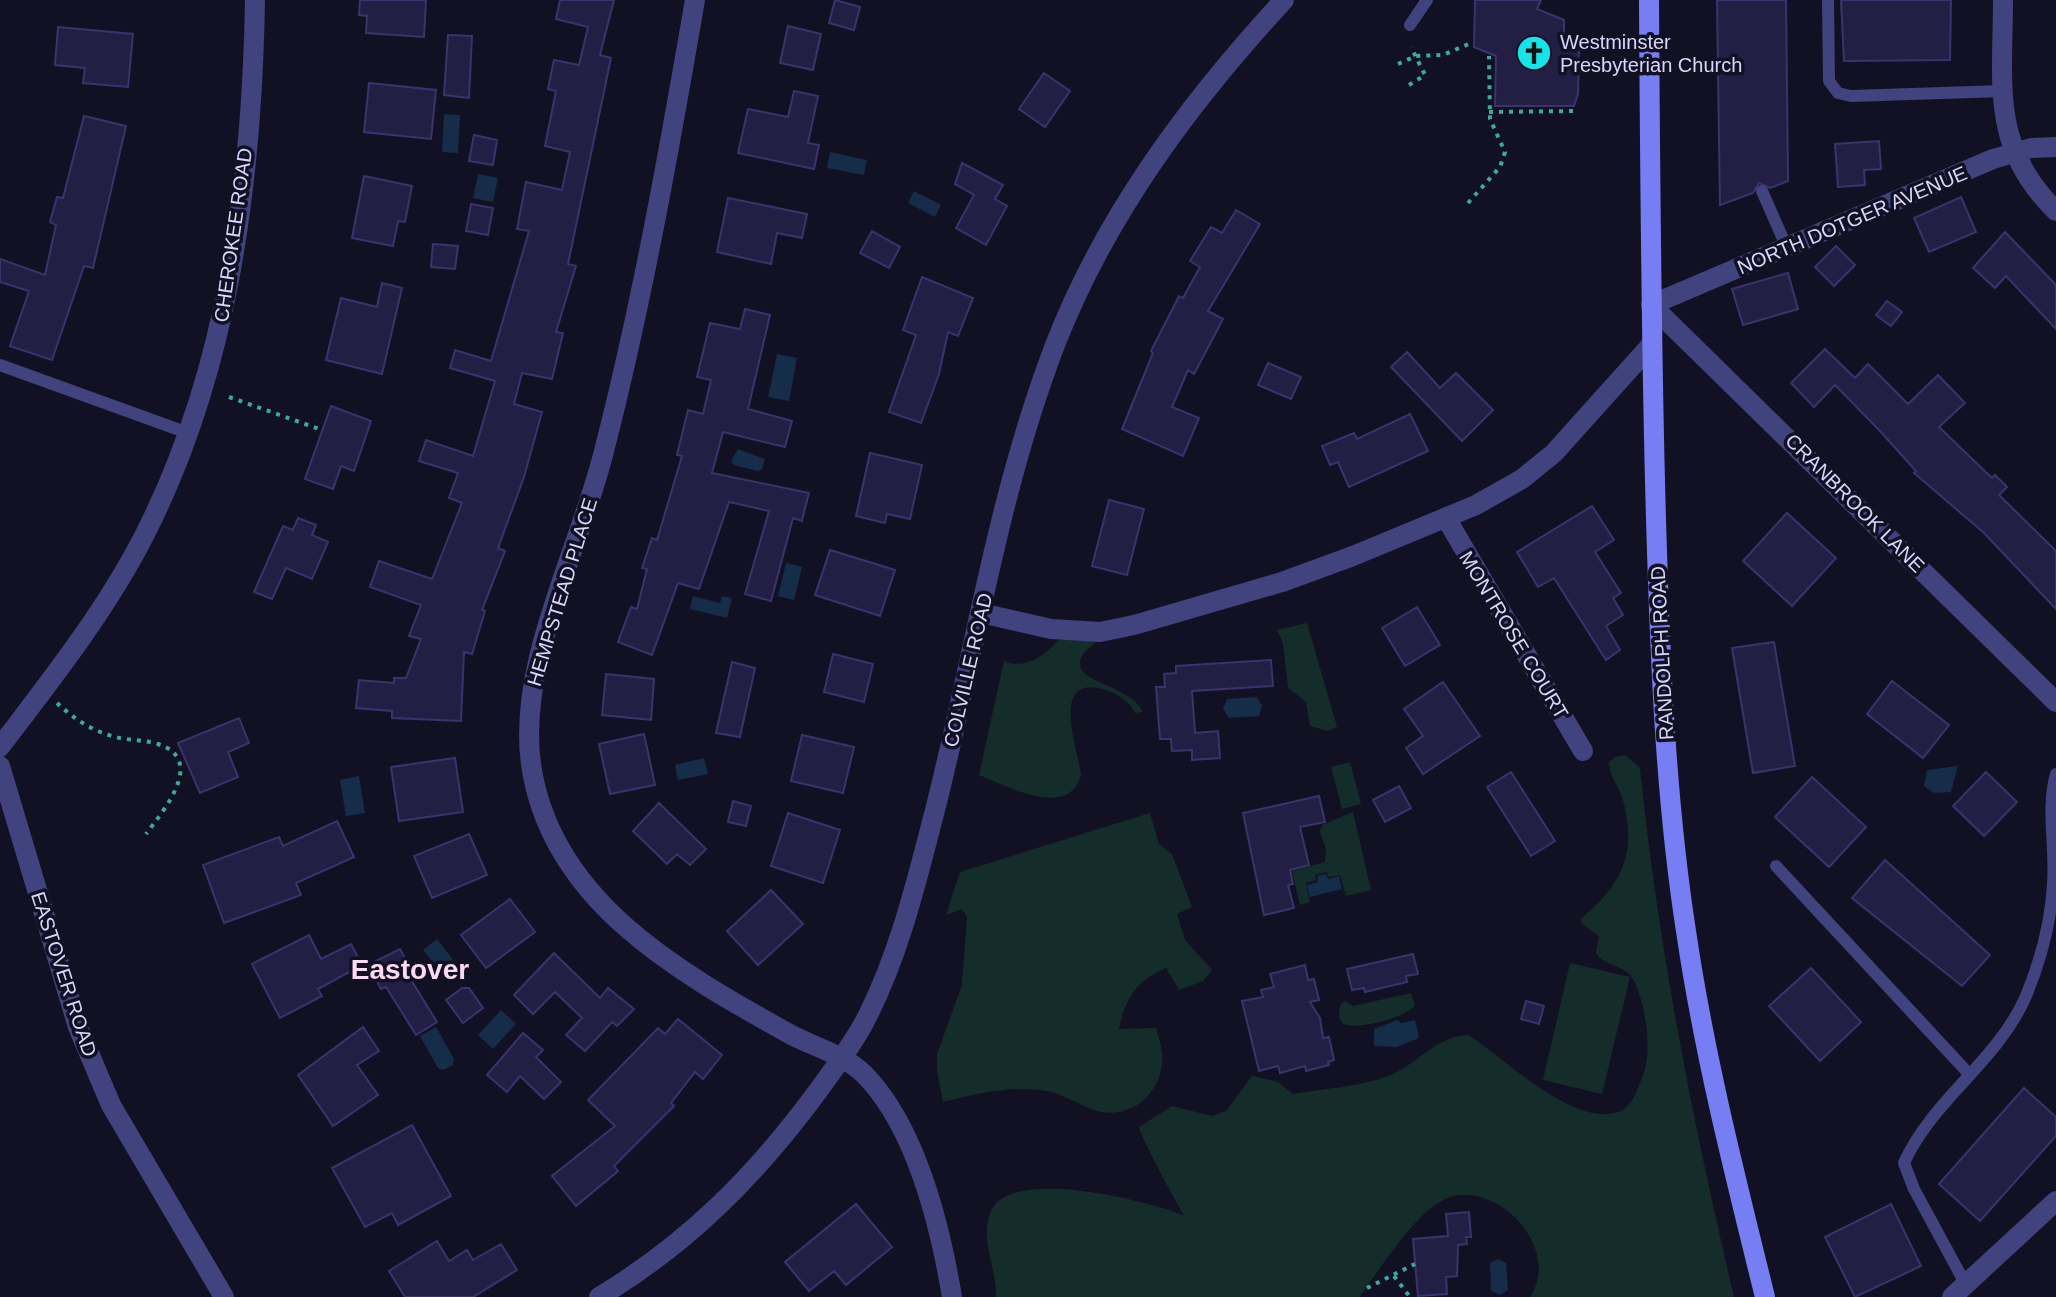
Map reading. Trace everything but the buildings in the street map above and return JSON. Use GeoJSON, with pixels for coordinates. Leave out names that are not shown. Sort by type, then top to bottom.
{"type":"FeatureCollection","features":[{"type":"Feature","properties":{"kind":"main road","name":"RANDOLPH ROAD"},"geometry":{"type":"LineString","coordinates":[[1649,0],[1651,345],[1662,679],[1680,886],[1705,1036],[1765,1297]]}},
{"type":"Feature","properties":{"kind":"street","name":"CHEROKEE ROAD"},"geometry":{"type":"LineString","coordinates":[[0,747],[43,691],[132,559],[188,433],[214,352],[234,259],[249,114],[255,0]]}},
{"type":"Feature","properties":{"kind":"street","name":"HEMPSTEAD PLACE"},"geometry":{"type":"LineString","coordinates":[[695,0],[629,349],[588,509],[532,679],[528,722],[530,761],[555,840],[575,874],[609,914],[721,996],[792,1036],[842,1058],[872,1083],[904,1131],[926,1192],[952,1297]]}},
{"type":"Feature","properties":{"kind":"street","name":"COLVILLE ROAD"},"geometry":{"type":"LineString","coordinates":[[599,1297],[665,1254],[736,1192],[778,1145],[842,1058],[866,1019],[904,930],[1029,421],[1055,344],[1085,276],[1121,210],[1162,147],[1217,75],[1284,0]]}},
{"type":"Feature","properties":{"kind":"street"},"geometry":{"type":"LineString","coordinates":[[2003,0],[2003,118],[2014,152],[2042,198],[2056,211]]}},
{"type":"Feature","properties":{"kind":"street","name":"NORTH DOTGER AVENUE"},"geometry":{"type":"LineString","coordinates":[[1651,305],[2014,152],[2056,147]]}},
{"type":"Feature","properties":{"kind":"street","name":"CRANBROOK LANE"},"geometry":{"type":"LineString","coordinates":[[1651,305],[2056,702]]}},
{"type":"Feature","properties":{"kind":"street"},"geometry":{"type":"LineString","coordinates":[[981,613],[1083,632],[1134,625],[1282,582],[1446,518],[1498,495],[1554,453],[1651,345]]}},
{"type":"Feature","properties":{"kind":"street","name":"MONTROSE COURT"},"geometry":{"type":"LineString","coordinates":[[1446,518],[1583,751]]}},
{"type":"Feature","properties":{"kind":"street","name":"EASTOVER ROAD"},"geometry":{"type":"LineString","coordinates":[[0,766],[78,1027],[111,1105],[224,1297]]}},
{"type":"Feature","properties":{"kind":"street"},"geometry":{"type":"LineString","coordinates":[[1959,1291],[2056,1201]]}},
{"type":"Feature","properties":{"kind":"lane"},"geometry":{"type":"LineString","coordinates":[[1410,25],[1427,0]]}},
{"type":"Feature","properties":{"kind":"lane"},"geometry":{"type":"LineString","coordinates":[[1828,0],[1829,81],[1838,93],[1851,96],[2003,91]]}},
{"type":"Feature","properties":{"kind":"lane"},"geometry":{"type":"LineString","coordinates":[[1762,191],[1787,248]]}},
{"type":"Feature","properties":{"kind":"lane"},"geometry":{"type":"LineString","coordinates":[[0,365],[188,433]]}},
{"type":"Feature","properties":{"kind":"lane"},"geometry":{"type":"LineString","coordinates":[[1959,1291],[1904,1163],[1917,1134],[1997,1043],[2024,999],[2040,958],[2053,885],[2056,774]]}},
{"type":"Feature","properties":{"kind":"lane"},"geometry":{"type":"LineString","coordinates":[[1776,866],[1970,1075]]}},
{"type":"Feature","properties":{"kind":"path"},"geometry":{"type":"LineString","coordinates":[[1567,42],[1626,39]]}},
{"type":"Feature","properties":{"kind":"path"},"geometry":{"type":"LineString","coordinates":[[1398,64],[1416,56],[1443,55],[1471,43]]}},
{"type":"Feature","properties":{"kind":"path"},"geometry":{"type":"LineString","coordinates":[[1409,85],[1425,75],[1411,47]]}},
{"type":"Feature","properties":{"kind":"path"},"geometry":{"type":"LineString","coordinates":[[1468,203],[1504,161],[1503,143],[1489,112],[1489,56]]}},
{"type":"Feature","properties":{"kind":"path"},"geometry":{"type":"LineString","coordinates":[[1489,112],[1575,111]]}},
{"type":"Feature","properties":{"kind":"path"},"geometry":{"type":"LineString","coordinates":[[229,397],[322,430]]}},
{"type":"Feature","properties":{"kind":"path"},"geometry":{"type":"LineString","coordinates":[[43,691],[95,730],[156,743],[174,754],[181,773],[179,783],[146,834]]}},
{"type":"Feature","properties":{"kind":"path"},"geometry":{"type":"LineString","coordinates":[[1367,1288],[1394,1276],[1407,1265],[1415,1264]]}},
{"type":"Feature","properties":{"kind":"path"},"geometry":{"type":"LineString","coordinates":[[1394,1276],[1410,1297]]}},
{"type":"Feature","properties":{"kind":"green space"},"geometry":{"type":"Polygon","coordinates":[[[1307,623],[1337,727],[1328,731],[1310,726],[1306,702],[1288,688],[1283,643],[1277,630],[1307,623]]]}},
{"type":"Feature","properties":{"kind":"green space"},"geometry":{"type":"Polygon","coordinates":[[[1058,640],[1097,640],[1082,655],[1080,666],[1084,673],[1127,695],[1143,712],[1135,713],[1123,699],[1106,690],[1088,687],[1077,692],[1072,702],[1071,717],[1081,775],[1074,788],[1064,796],[1051,798],[1020,792],[979,775],[1004,661],[1027,663],[1058,640]]]}},
{"type":"Feature","properties":{"kind":"green space"},"geometry":{"type":"Polygon","coordinates":[[[1625,755],[1640,768],[1678,1034],[1734,1297],[1530,1297],[1538,1278],[1538,1259],[1532,1240],[1505,1209],[1469,1195],[1450,1197],[1425,1213],[1359,1297],[996,1297],[987,1232],[991,1211],[1004,1198],[1025,1191],[1082,1191],[1142,1203],[1185,1216],[1139,1127],[1172,1106],[1212,1116],[1226,1111],[1252,1076],[1278,1082],[1293,1094],[1359,1084],[1397,1072],[1448,1039],[1468,1035],[1540,1088],[1580,1110],[1600,1114],[1618,1112],[1627,1107],[1642,1078],[1647,1055],[1647,1029],[1642,1003],[1630,975],[1596,953],[1599,936],[1582,924],[1581,919],[1607,893],[1623,865],[1627,850],[1627,816],[1609,762],[1625,755]]]}},
{"type":"Feature","properties":{"kind":"green space"},"geometry":{"type":"Polygon","coordinates":[[[1350,762],[1361,804],[1342,809],[1331,767],[1350,762]]]}},
{"type":"Feature","properties":{"kind":"green space"},"geometry":{"type":"Polygon","coordinates":[[[1353,812],[1371,890],[1346,896],[1340,875],[1328,877],[1327,872],[1315,875],[1316,880],[1306,883],[1310,902],[1300,905],[1292,871],[1325,862],[1326,849],[1320,832],[1322,825],[1353,812]]]}},
{"type":"Feature","properties":{"kind":"green space"},"geometry":{"type":"Polygon","coordinates":[[[1150,813],[1159,844],[1172,854],[1192,907],[1177,914],[1185,940],[1212,970],[1203,981],[1179,990],[1166,968],[1140,984],[1129,1000],[1119,1029],[1156,1028],[1162,1060],[1154,1088],[1138,1104],[1116,1112],[1091,1109],[1054,1093],[1028,1089],[992,1092],[943,1102],[937,1054],[962,985],[967,917],[962,909],[946,915],[960,872],[1150,813]]]}},
{"type":"Feature","properties":{"kind":"green space"},"geometry":{"type":"Polygon","coordinates":[[[1570,963],[1630,977],[1602,1094],[1543,1080],[1570,963]]]}},
{"type":"Feature","properties":{"kind":"green space"},"geometry":{"type":"Polygon","coordinates":[[[1411,993],[1415,1006],[1391,1019],[1350,1025],[1343,1024],[1339,1018],[1340,1005],[1345,1001],[1353,1006],[1411,993]]]}},
{"type":"Feature","properties":{"kind":"water"},"geometry":{"type":"Polygon","coordinates":[[[444,114],[460,115],[458,153],[442,152],[444,114]]]}},
{"type":"Feature","properties":{"kind":"water"},"geometry":{"type":"Polygon","coordinates":[[[830,152],[867,160],[864,175],[827,168],[830,152]]]}},
{"type":"Feature","properties":{"kind":"water"},"geometry":{"type":"Polygon","coordinates":[[[478,174],[498,178],[493,202],[473,198],[478,174]]]}},
{"type":"Feature","properties":{"kind":"water"},"geometry":{"type":"Polygon","coordinates":[[[914,191],[941,205],[935,217],[908,203],[914,191]]]}},
{"type":"Feature","properties":{"kind":"water"},"geometry":{"type":"Polygon","coordinates":[[[777,354],[797,358],[789,401],[768,397],[777,354]]]}},
{"type":"Feature","properties":{"kind":"water"},"geometry":{"type":"Polygon","coordinates":[[[738,449],[765,459],[762,469],[758,471],[734,465],[731,461],[738,449]]]}},
{"type":"Feature","properties":{"kind":"water"},"geometry":{"type":"Polygon","coordinates":[[[786,563],[802,567],[794,600],[778,596],[786,563]]]}},
{"type":"Feature","properties":{"kind":"water"},"geometry":{"type":"Polygon","coordinates":[[[693,596],[720,603],[722,596],[732,598],[727,618],[690,609],[693,596]]]}},
{"type":"Feature","properties":{"kind":"water"},"geometry":{"type":"Polygon","coordinates":[[[1257,697],[1262,706],[1259,716],[1229,718],[1223,709],[1227,699],[1257,697]]]}},
{"type":"Feature","properties":{"kind":"water"},"geometry":{"type":"Polygon","coordinates":[[[704,758],[708,774],[678,780],[675,765],[704,758]]]}},
{"type":"Feature","properties":{"kind":"water"},"geometry":{"type":"Polygon","coordinates":[[[1958,766],[1951,792],[1934,793],[1924,786],[1927,770],[1958,766]]]}},
{"type":"Feature","properties":{"kind":"water"},"geometry":{"type":"Polygon","coordinates":[[[359,776],[365,813],[346,816],[340,780],[359,776]]]}},
{"type":"Feature","properties":{"kind":"water"},"geometry":{"type":"Polygon","coordinates":[[[1326,874],[1328,879],[1339,876],[1342,889],[1310,897],[1307,885],[1318,882],[1317,876],[1326,874]]]}},
{"type":"Feature","properties":{"kind":"water"},"geometry":{"type":"Polygon","coordinates":[[[437,939],[460,969],[446,979],[423,950],[437,939]]]}},
{"type":"Feature","properties":{"kind":"water"},"geometry":{"type":"Polygon","coordinates":[[[501,1010],[516,1024],[493,1049],[478,1035],[501,1010]]]}},
{"type":"Feature","properties":{"kind":"water"},"geometry":{"type":"Polygon","coordinates":[[[1397,1020],[1401,1023],[1415,1020],[1419,1038],[1397,1047],[1374,1046],[1374,1029],[1397,1020]]]}},
{"type":"Feature","properties":{"kind":"water"},"geometry":{"type":"Polygon","coordinates":[[[436,1027],[454,1059],[453,1065],[443,1070],[438,1068],[420,1036],[436,1027]]]}},
{"type":"Feature","properties":{"kind":"water"},"geometry":{"type":"Polygon","coordinates":[[[1498,1259],[1506,1263],[1508,1290],[1500,1295],[1491,1291],[1490,1263],[1498,1259]]]}},
{"type":"Feature","properties":{"kind":"place","name":"Westminster Presbyterian Church"},"geometry":{"type":"Point","coordinates":[1534,53]}},
{"type":"Feature","properties":{"kind":"district","name":"Eastover"},"geometry":{"type":"Point","coordinates":[410,969]}}]}
